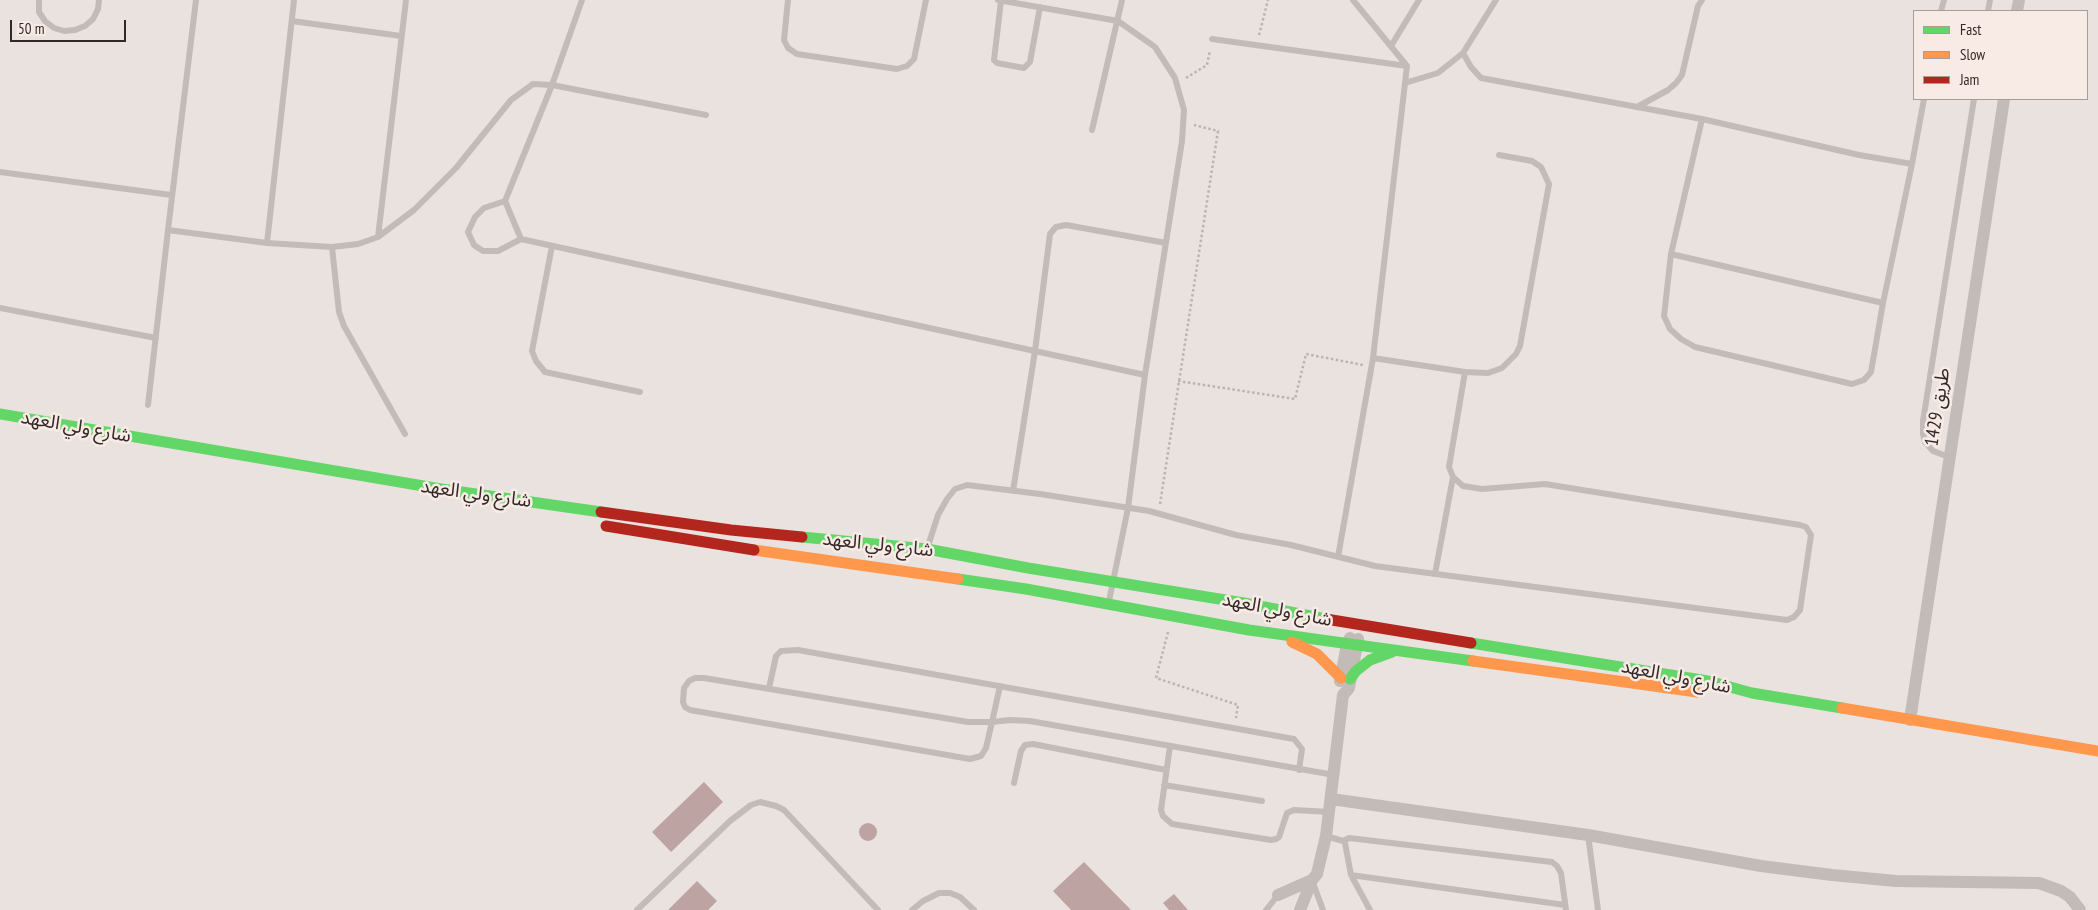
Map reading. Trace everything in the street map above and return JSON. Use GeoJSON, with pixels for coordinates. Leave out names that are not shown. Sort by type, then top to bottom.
{"type":"FeatureCollection","features":[{"type":"Feature","properties":{"kind":"main road","name":"شارع ولي العهد"},"geometry":{"type":"LineString","coordinates":[[0,414],[441,489],[731,530],[927,549],[1244,603],[1357,627],[1615,665],[1708,681],[1752,693],[2098,751]]}},
{"type":"Feature","properties":{"kind":"main road","name":"شارع ولي العهد"},"geometry":{"type":"LineString","coordinates":[[0,425],[560,518]]}},
{"type":"Feature","properties":{"kind":"main road","name":"شارع ولي العهد"},"geometry":{"type":"LineString","coordinates":[[598,524],[735,547],[1026,589],[1172,616],[1352,645],[1705,693],[1752,693]]}},
{"type":"Feature","properties":{"kind":"main road"},"geometry":{"type":"LineString","coordinates":[[1272,633],[1317,654],[1346,678],[1370,660],[1396,651]]}},
{"type":"Feature","properties":{"kind":"street","name":"طريق 1429"},"geometry":{"type":"LineString","coordinates":[[1910,720],[2004,100]]}},
{"type":"Feature","properties":{"kind":"street"},"geometry":{"type":"LineString","coordinates":[[1300,910],[1312,880],[1317,874],[1326,836],[1343,695],[1340,689],[1346,678],[1357,627]]}},
{"type":"Feature","properties":{"kind":"street"},"geometry":{"type":"LineString","coordinates":[[1331,799],[1588,835],[1761,866],[1832,875],[1896,881],[2039,883],[2061,890],[2070,897],[2080,910]]}},
{"type":"Feature","properties":{"kind":"street"},"geometry":{"type":"LineString","coordinates":[[1278,895],[1312,880]]}},
{"type":"Feature","properties":{"kind":"lane"},"geometry":{"type":"LineString","coordinates":[[39,0],[40,12],[45,21],[54,28],[64,31],[75,30],[85,26],[98,9],[99,0]]}},
{"type":"Feature","properties":{"kind":"lane"},"geometry":{"type":"LineString","coordinates":[[148,405],[171,194],[196,0]]}},
{"type":"Feature","properties":{"kind":"lane"},"geometry":{"type":"LineString","coordinates":[[267,242],[294,0]]}},
{"type":"Feature","properties":{"kind":"lane"},"geometry":{"type":"LineString","coordinates":[[378,237],[406,0]]}},
{"type":"Feature","properties":{"kind":"lane"},"geometry":{"type":"LineString","coordinates":[[521,239],[505,201],[552,86],[582,0]]}},
{"type":"Feature","properties":{"kind":"lane"},"geometry":{"type":"LineString","coordinates":[[788,0],[784,40],[788,48],[797,54],[897,70],[907,66],[914,59],[926,0]]}},
{"type":"Feature","properties":{"kind":"lane"},"geometry":{"type":"LineString","coordinates":[[1040,7],[1030,62],[1024,68],[996,63],[994,60],[1000,0],[1040,7],[1118,21],[1155,47],[1174,78],[1184,110],[1182,141],[1145,375],[1128,508],[1108,605]]}},
{"type":"Feature","properties":{"kind":"lane"},"geometry":{"type":"LineString","coordinates":[[1092,130],[1122,0]]}},
{"type":"Feature","properties":{"kind":"lane"},"geometry":{"type":"LineString","coordinates":[[1338,557],[1372,366],[1407,66],[1353,0]]}},
{"type":"Feature","properties":{"kind":"lane"},"geometry":{"type":"LineString","coordinates":[[1391,46],[1419,0]]}},
{"type":"Feature","properties":{"kind":"lane"},"geometry":{"type":"LineString","coordinates":[[1405,83],[1438,74],[1463,52],[1496,0]]}},
{"type":"Feature","properties":{"kind":"lane"},"geometry":{"type":"LineString","coordinates":[[1637,107],[1668,90],[1682,75],[1698,6],[1702,0]]}},
{"type":"Feature","properties":{"kind":"lane"},"geometry":{"type":"LineString","coordinates":[[292,21],[401,36]]}},
{"type":"Feature","properties":{"kind":"lane"},"geometry":{"type":"LineString","coordinates":[[1212,39],[1407,66]]}},
{"type":"Feature","properties":{"kind":"lane"},"geometry":{"type":"LineString","coordinates":[[1463,52],[1471,67],[1481,78],[1702,119],[1859,155],[1912,164]]}},
{"type":"Feature","properties":{"kind":"lane"},"geometry":{"type":"LineString","coordinates":[[168,230],[267,242],[332,247],[358,244],[378,237],[414,210],[456,168],[511,100],[533,84],[706,115]]}},
{"type":"Feature","properties":{"kind":"lane"},"geometry":{"type":"LineString","coordinates":[[1702,119],[1671,254],[1664,316],[1670,329],[1681,339],[1696,347],[1852,384],[1864,380],[1871,372],[1924,100]]}},
{"type":"Feature","properties":{"kind":"lane"},"geometry":{"type":"LineString","coordinates":[[1949,457],[1933,451],[1925,442],[1923,434],[1974,100]]}},
{"type":"Feature","properties":{"kind":"lane"},"geometry":{"type":"LineString","coordinates":[[1373,358],[1465,372],[1488,373],[1502,368],[1516,354],[1520,346],[1549,184],[1541,167],[1532,160],[1499,155]]}},
{"type":"Feature","properties":{"kind":"lane"},"geometry":{"type":"LineString","coordinates":[[0,172],[171,194]]}},
{"type":"Feature","properties":{"kind":"lane"},"geometry":{"type":"LineString","coordinates":[[505,201],[484,208],[475,217],[468,232],[474,246],[483,251],[498,251],[521,239],[1145,375]]}},
{"type":"Feature","properties":{"kind":"lane"},"geometry":{"type":"LineString","coordinates":[[1013,491],[1035,351],[1050,234],[1056,227],[1066,225],[1166,243]]}},
{"type":"Feature","properties":{"kind":"lane"},"geometry":{"type":"LineString","coordinates":[[552,246],[532,351],[536,362],[545,372],[640,392]]}},
{"type":"Feature","properties":{"kind":"lane"},"geometry":{"type":"LineString","coordinates":[[332,247],[338,312],[344,326],[406,434]]}},
{"type":"Feature","properties":{"kind":"lane"},"geometry":{"type":"LineString","coordinates":[[1671,254],[1883,303]]}},
{"type":"Feature","properties":{"kind":"lane"},"geometry":{"type":"LineString","coordinates":[[0,308],[156,338]]}},
{"type":"Feature","properties":{"kind":"lane"},"geometry":{"type":"LineString","coordinates":[[927,549],[938,515],[947,499],[955,489],[967,485],[1159,513],[1236,535],[1292,545],[1375,566],[1787,620],[1794,617],[1800,610],[1811,535],[1806,527],[1545,484],[1482,490],[1463,486],[1453,477],[1449,467],[1465,372]]}},
{"type":"Feature","properties":{"kind":"lane"},"geometry":{"type":"LineString","coordinates":[[1434,574],[1453,477]]}},
{"type":"Feature","properties":{"kind":"lane"},"geometry":{"type":"LineString","coordinates":[[770,688],[776,656],[781,651],[798,650],[1294,739],[1302,749],[1299,770]]}},
{"type":"Feature","properties":{"kind":"lane"},"geometry":{"type":"LineString","coordinates":[[1000,686],[992,722],[984,753],[976,759],[690,710],[685,707],[683,702],[684,688],[689,681],[696,678],[770,688],[968,722],[992,722],[1010,720],[1030,721],[1334,775]]}},
{"type":"Feature","properties":{"kind":"lane"},"geometry":{"type":"LineString","coordinates":[[1014,783],[1021,751],[1025,745],[1033,744],[1166,770]]}},
{"type":"Feature","properties":{"kind":"lane"},"geometry":{"type":"LineString","coordinates":[[1170,746],[1161,810],[1163,816],[1172,824],[1276,839],[1287,813],[1294,810],[1329,812]]}},
{"type":"Feature","properties":{"kind":"lane"},"geometry":{"type":"LineString","coordinates":[[1164,785],[1262,801]]}},
{"type":"Feature","properties":{"kind":"lane"},"geometry":{"type":"LineString","coordinates":[[637,910],[730,821],[751,805],[760,802],[784,810],[878,910]]}},
{"type":"Feature","properties":{"kind":"lane"},"geometry":{"type":"LineString","coordinates":[[1588,835],[1598,910]]}},
{"type":"Feature","properties":{"kind":"lane"},"geometry":{"type":"LineString","coordinates":[[1326,836],[1343,841],[1349,838],[1549,861],[1558,866],[1561,873],[1566,907],[1351,875]]}},
{"type":"Feature","properties":{"kind":"lane"},"geometry":{"type":"LineString","coordinates":[[1343,841],[1351,875],[1370,910]]}},
{"type":"Feature","properties":{"kind":"lane"},"geometry":{"type":"LineString","coordinates":[[1312,880],[1323,910]]}},
{"type":"Feature","properties":{"kind":"lane"},"geometry":{"type":"LineString","coordinates":[[912,910],[923,901],[939,893],[950,892],[960,897],[974,910]]}},
{"type":"Feature","properties":{"kind":"lane"},"geometry":{"type":"LineString","coordinates":[[1266,910],[1278,895]]}},
{"type":"Feature","properties":{"kind":"path"},"geometry":{"type":"LineString","coordinates":[[1256,45],[1268,0]]}},
{"type":"Feature","properties":{"kind":"path"},"geometry":{"type":"LineString","coordinates":[[1177,85],[1207,64],[1212,39]]}},
{"type":"Feature","properties":{"kind":"path"},"geometry":{"type":"LineString","coordinates":[[1159,513],[1218,131],[1183,122]]}},
{"type":"Feature","properties":{"kind":"path"},"geometry":{"type":"LineString","coordinates":[[1178,381],[1295,399],[1306,354],[1372,366]]}},
{"type":"Feature","properties":{"kind":"path"},"geometry":{"type":"LineString","coordinates":[[1172,616],[1156,678],[1238,705],[1236,728]]}},
{"type":"Feature","properties":{"kind":"building"},"geometry":{"type":"Polygon","coordinates":[[[704,782],[723,802],[671,852],[652,832],[704,782]]]}},
{"type":"Feature","properties":{"kind":"building"},"geometry":{"type":"Polygon","coordinates":[[[868,823],[874,826],[877,832],[874,838],[868,841],[862,838],[859,832],[862,826],[868,823]]]}},
{"type":"Feature","properties":{"kind":"building"},"geometry":{"type":"Polygon","coordinates":[[[1084,862],[1131,910],[1071,910],[1053,891],[1084,862]]]}},
{"type":"Feature","properties":{"kind":"building"},"geometry":{"type":"Polygon","coordinates":[[[697,881],[717,901],[708,910],[668,910],[697,881]]]}},
{"type":"Feature","properties":{"kind":"building"},"geometry":{"type":"Polygon","coordinates":[[[1174,894],[1188,910],[1169,910],[1163,903],[1174,894]]]}},
{"type":"Feature","properties":{"kind":"traffic: fast"},"geometry":{"type":"LineString","coordinates":[[0,414],[441,489],[601,512]]}},
{"type":"Feature","properties":{"kind":"traffic: fast"},"geometry":{"type":"LineString","coordinates":[[802,537],[927,549],[1028,568],[1244,603],[1326,619]]}},
{"type":"Feature","properties":{"kind":"traffic: fast"},"geometry":{"type":"LineString","coordinates":[[958,579],[1026,589],[1249,630],[1473,661]]}},
{"type":"Feature","properties":{"kind":"traffic: fast"},"geometry":{"type":"LineString","coordinates":[[1471,643],[1708,681],[1752,693],[1842,708]]}},
{"type":"Feature","properties":{"kind":"traffic: fast"},"geometry":{"type":"LineString","coordinates":[[1350,679],[1356,671],[1370,660],[1392,652]]}},
{"type":"Feature","properties":{"kind":"traffic: slow"},"geometry":{"type":"LineString","coordinates":[[754,550],[958,579]]}},
{"type":"Feature","properties":{"kind":"traffic: slow"},"geometry":{"type":"LineString","coordinates":[[1292,642],[1317,654],[1341,678]]}},
{"type":"Feature","properties":{"kind":"traffic: slow"},"geometry":{"type":"LineString","coordinates":[[1473,661],[1697,692]]}},
{"type":"Feature","properties":{"kind":"traffic: slow"},"geometry":{"type":"LineString","coordinates":[[1842,708],[2098,751]]}},
{"type":"Feature","properties":{"kind":"traffic: jam"},"geometry":{"type":"LineString","coordinates":[[601,512],[731,530],[802,537]]}},
{"type":"Feature","properties":{"kind":"traffic: jam"},"geometry":{"type":"LineString","coordinates":[[606,526],[754,550]]}},
{"type":"Feature","properties":{"kind":"traffic: jam"},"geometry":{"type":"LineString","coordinates":[[1326,619],[1471,643]]}}]}
